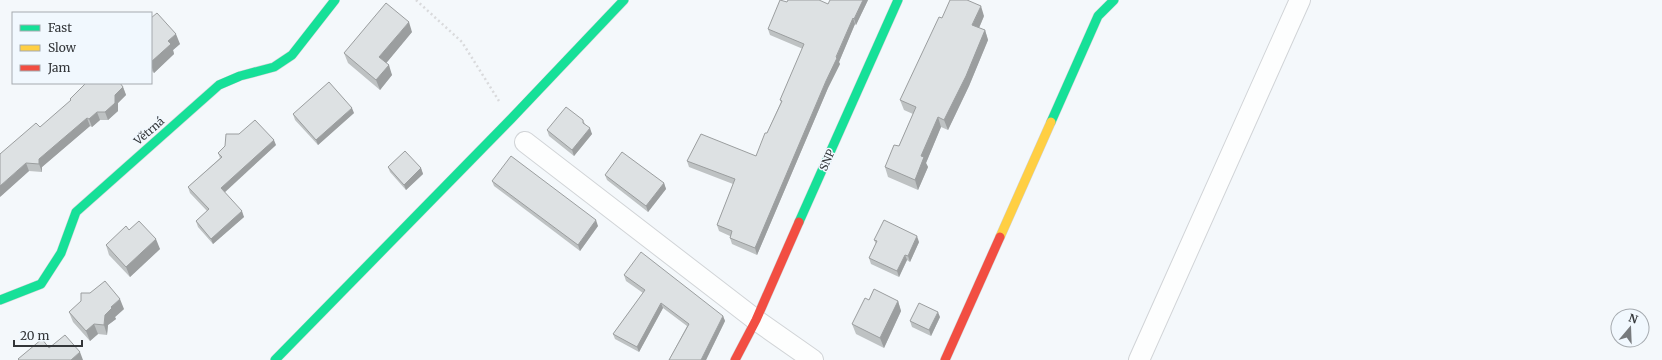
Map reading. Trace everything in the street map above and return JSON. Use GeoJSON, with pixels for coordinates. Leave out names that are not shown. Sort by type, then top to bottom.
{"type":"FeatureCollection","features":[{"type":"Feature","properties":{"kind":"street","name":"Větrná"},"geometry":{"type":"LineString","coordinates":[[0,300],[40,284],[61,253],[76,212],[136,158],[219,85],[240,76],[274,67],[292,55],[335,0]]}},
{"type":"Feature","properties":{"kind":"street"},"geometry":{"type":"LineString","coordinates":[[275,360],[511,119],[624,0]]}},
{"type":"Feature","properties":{"kind":"street","name":"SNP"},"geometry":{"type":"LineString","coordinates":[[735,360],[756,320],[898,0]]}},
{"type":"Feature","properties":{"kind":"street"},"geometry":{"type":"LineString","coordinates":[[944,360],[1098,16],[1114,0]]}},
{"type":"Feature","properties":{"kind":"street"},"geometry":{"type":"LineString","coordinates":[[1139,360],[1300,0]]}},
{"type":"Feature","properties":{"kind":"street"},"geometry":{"type":"LineString","coordinates":[[525,142],[756,320],[813,360]]}},
{"type":"Feature","properties":{"kind":"path"},"geometry":{"type":"LineString","coordinates":[[416,0],[462,42],[511,119]]}},
{"type":"Feature","properties":{"kind":"building"},"geometry":{"type":"Polygon","coordinates":[[[780,0],[787,2],[788,0],[819,0],[828,4],[830,0],[863,0],[854,19],[853,18],[836,57],[837,58],[755,248],[730,238],[732,231],[717,225],[735,179],[687,161],[701,134],[756,156],[765,133],[767,133],[782,101],[780,100],[804,44],[768,29],[780,0]]]}},
{"type":"Feature","properties":{"kind":"building"},"geometry":{"type":"Polygon","coordinates":[[[950,0],[967,0],[981,6],[972,25],[985,30],[966,76],[944,120],[938,117],[921,156],[924,157],[915,180],[885,167],[894,145],[899,146],[916,107],[900,100],[939,17],[942,18],[950,0]]]}},
{"type":"Feature","properties":{"kind":"building"},"geometry":{"type":"Polygon","coordinates":[[[386,3],[409,22],[379,57],[389,65],[376,80],[344,53],[386,3]]]}},
{"type":"Feature","properties":{"kind":"building"},"geometry":{"type":"Polygon","coordinates":[[[157,13],[176,34],[168,41],[171,44],[152,61],[152,17],[157,13]]]}},
{"type":"Feature","properties":{"kind":"building"},"geometry":{"type":"Polygon","coordinates":[[[329,82],[352,108],[316,140],[293,114],[329,82]]]}},
{"type":"Feature","properties":{"kind":"building"},"geometry":{"type":"Polygon","coordinates":[[[85,84],[121,84],[123,87],[115,95],[115,103],[105,112],[97,112],[89,119],[87,118],[39,159],[39,164],[26,163],[0,186],[0,154],[36,123],[40,127],[71,100],[70,99],[85,84]]]}},
{"type":"Feature","properties":{"kind":"building"},"geometry":{"type":"Polygon","coordinates":[[[566,107],[583,120],[583,123],[590,128],[572,150],[547,130],[566,107]]]}},
{"type":"Feature","properties":{"kind":"building"},"geometry":{"type":"Polygon","coordinates":[[[255,120],[274,140],[221,188],[242,211],[211,239],[196,221],[209,209],[188,187],[222,157],[218,153],[225,146],[226,134],[239,134],[255,120]]]}},
{"type":"Feature","properties":{"kind":"building"},"geometry":{"type":"Polygon","coordinates":[[[405,151],[421,168],[404,185],[388,167],[405,151]]]}},
{"type":"Feature","properties":{"kind":"building"},"geometry":{"type":"Polygon","coordinates":[[[622,152],[664,183],[646,206],[605,175],[622,152]]]}},
{"type":"Feature","properties":{"kind":"building"},"geometry":{"type":"Polygon","coordinates":[[[511,156],[596,220],[578,245],[492,181],[511,156]]]}},
{"type":"Feature","properties":{"kind":"building"},"geometry":{"type":"Polygon","coordinates":[[[884,220],[917,236],[908,256],[905,255],[897,271],[869,258],[877,241],[874,240],[884,220]]]}},
{"type":"Feature","properties":{"kind":"building"},"geometry":{"type":"Polygon","coordinates":[[[139,221],[156,239],[126,267],[106,245],[126,226],[129,230],[139,221]]]}},
{"type":"Feature","properties":{"kind":"building"},"geometry":{"type":"Polygon","coordinates":[[[641,252],[723,316],[701,360],[669,360],[689,324],[661,303],[637,347],[613,334],[645,290],[624,275],[641,252]]]}},
{"type":"Feature","properties":{"kind":"building"},"geometry":{"type":"Polygon","coordinates":[[[105,281],[120,299],[105,315],[104,325],[94,324],[86,331],[69,312],[81,301],[81,293],[90,293],[105,281]]]}},
{"type":"Feature","properties":{"kind":"building"},"geometry":{"type":"Polygon","coordinates":[[[874,289],[898,301],[880,338],[852,324],[865,298],[869,300],[874,289]]]}},
{"type":"Feature","properties":{"kind":"building"},"geometry":{"type":"Polygon","coordinates":[[[919,303],[938,312],[929,330],[910,321],[919,303]]]}},
{"type":"Feature","properties":{"kind":"building"},"geometry":{"type":"Polygon","coordinates":[[[65,335],[80,352],[71,360],[18,359],[42,339],[49,348],[65,335]]]}},
{"type":"Feature","properties":{"kind":"traffic: fast"},"geometry":{"type":"LineString","coordinates":[[0,300],[41,284],[61,253],[76,212],[219,85],[240,76],[274,67],[292,55],[335,0]]}},
{"type":"Feature","properties":{"kind":"traffic: fast"},"geometry":{"type":"LineString","coordinates":[[275,360],[511,119],[624,0]]}},
{"type":"Feature","properties":{"kind":"traffic: fast"},"geometry":{"type":"LineString","coordinates":[[799,222],[898,0]]}},
{"type":"Feature","properties":{"kind":"traffic: fast"},"geometry":{"type":"LineString","coordinates":[[1051,122],[1098,16],[1114,0]]}},
{"type":"Feature","properties":{"kind":"traffic: slow"},"geometry":{"type":"LineString","coordinates":[[1000,237],[1051,122]]}},
{"type":"Feature","properties":{"kind":"traffic: jam"},"geometry":{"type":"LineString","coordinates":[[735,360],[756,320],[799,222]]}},
{"type":"Feature","properties":{"kind":"traffic: jam"},"geometry":{"type":"LineString","coordinates":[[945,360],[1000,237]]}}]}
